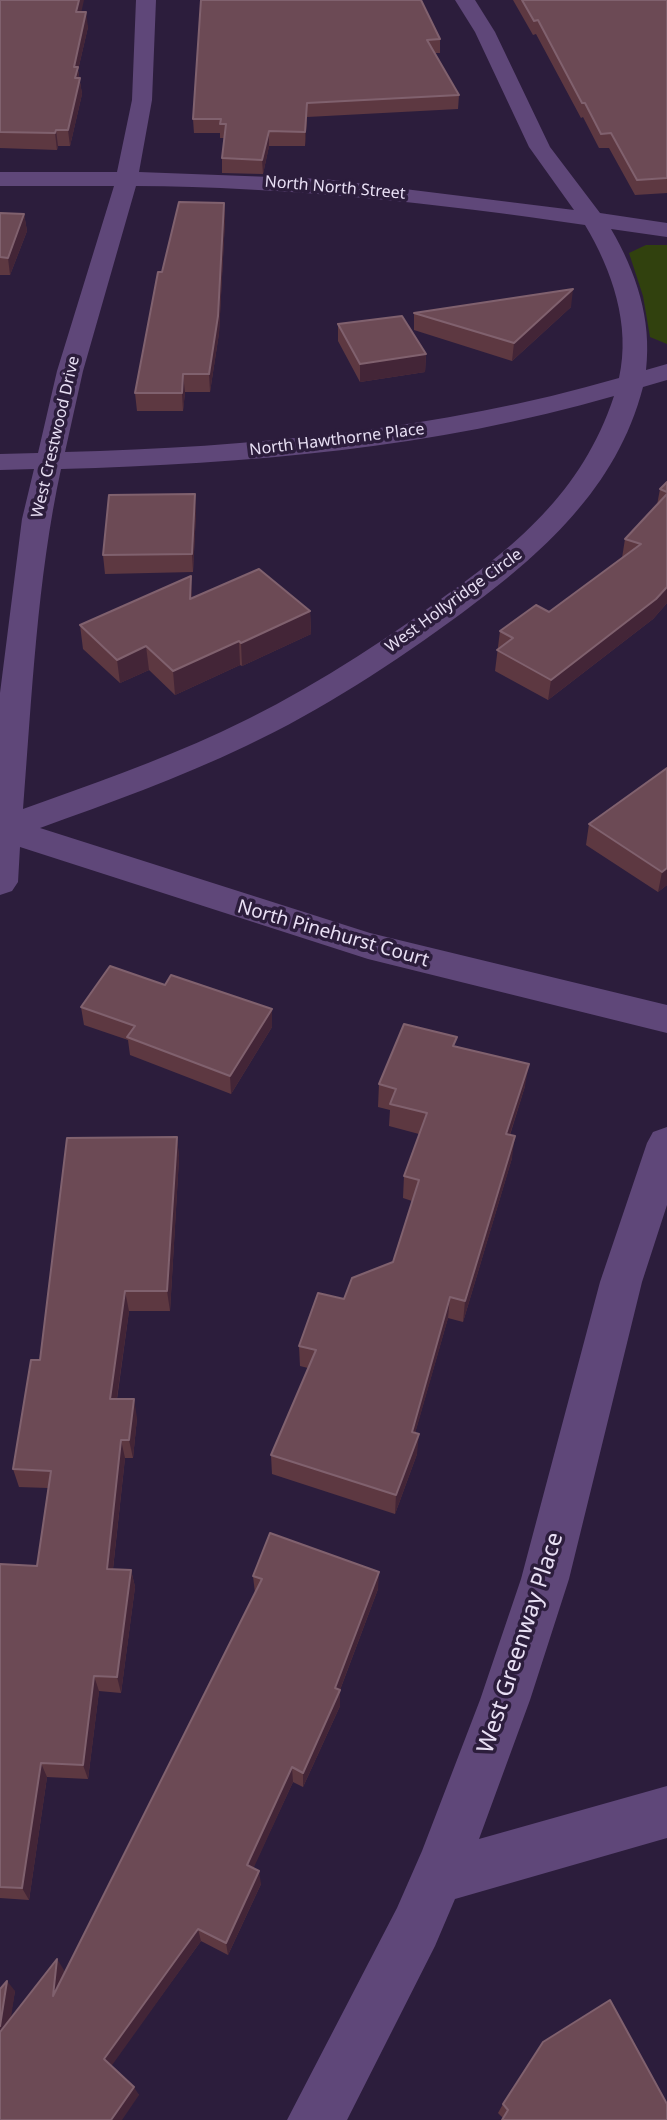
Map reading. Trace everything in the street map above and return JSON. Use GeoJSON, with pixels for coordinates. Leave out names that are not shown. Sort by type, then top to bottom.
{"type":"FeatureCollection","features":[{"type":"Feature","properties":{"kind":"street","name":"West Crestwood Drive"},"geometry":{"type":"LineString","coordinates":[[0,882],[25,594],[47,461],[70,371],[103,268],[127,178],[142,100],[146,0]]}},
{"type":"Feature","properties":{"kind":"street","name":"West Hollyridge Circle"},"geometry":{"type":"LineString","coordinates":[[3,828],[243,735],[334,685],[419,630],[505,566],[569,504],[604,451],[629,384],[635,343],[628,301],[609,248],[593,219],[540,149],[485,32],[465,0]]}},
{"type":"Feature","properties":{"kind":"street","name":"North North Street"},"geometry":{"type":"LineString","coordinates":[[0,179],[127,178],[325,186],[426,196],[667,230]]}},
{"type":"Feature","properties":{"kind":"street","name":"North Hawthorne Place"},"geometry":{"type":"LineString","coordinates":[[0,462],[205,456],[368,438],[536,408],[667,372]]}},
{"type":"Feature","properties":{"kind":"street","name":"North Pinehurst Court"},"geometry":{"type":"LineString","coordinates":[[3,828],[368,946],[667,1019]]}},
{"type":"Feature","properties":{"kind":"street","name":"West Greenway Place"},"geometry":{"type":"LineString","coordinates":[[316,2120],[388,1985],[437,1878],[501,1710],[545,1578],[621,1282],[667,1143]]}},
{"type":"Feature","properties":{"kind":"street"},"geometry":{"type":"LineString","coordinates":[[437,1878],[667,1812]]}},
{"type":"Feature","properties":{"kind":"green space"},"geometry":{"type":"Polygon","coordinates":[[[646,245],[667,245],[667,344],[650,337],[643,296],[629,253],[646,245]]]}},
{"type":"Feature","properties":{"kind":"building"},"geometry":{"type":"Polygon","coordinates":[[[0,0],[79,0],[76,12],[86,12],[74,67],[78,67],[75,78],[80,78],[68,130],[56,130],[55,133],[0,132],[0,0]]]}},
{"type":"Feature","properties":{"kind":"building"},"geometry":{"type":"Polygon","coordinates":[[[201,0],[421,0],[440,39],[427,40],[459,95],[307,103],[305,132],[269,131],[262,160],[222,158],[226,124],[220,124],[221,119],[193,119],[201,0]]]}},
{"type":"Feature","properties":{"kind":"building"},"geometry":{"type":"Polygon","coordinates":[[[522,0],[667,0],[667,178],[637,180],[611,133],[601,134],[538,20],[534,21],[522,0]]]}},
{"type":"Feature","properties":{"kind":"building"},"geometry":{"type":"Polygon","coordinates":[[[179,202],[224,203],[218,316],[209,374],[183,374],[182,393],[135,393],[158,272],[162,272],[179,202]]]}},
{"type":"Feature","properties":{"kind":"building"},"geometry":{"type":"Polygon","coordinates":[[[0,213],[24,214],[8,258],[0,257],[0,213]]]}},
{"type":"Feature","properties":{"kind":"building"},"geometry":{"type":"Polygon","coordinates":[[[573,289],[514,343],[414,313],[573,289]]]}},
{"type":"Feature","properties":{"kind":"building"},"geometry":{"type":"Polygon","coordinates":[[[402,316],[426,354],[360,364],[338,324],[402,316]]]}},
{"type":"Feature","properties":{"kind":"building"},"geometry":{"type":"Polygon","coordinates":[[[667,482],[667,492],[660,489],[667,482]]]}},
{"type":"Feature","properties":{"kind":"building"},"geometry":{"type":"Polygon","coordinates":[[[195,494],[192,554],[103,555],[109,495],[195,494]]]}},
{"type":"Feature","properties":{"kind":"building"},"geometry":{"type":"Polygon","coordinates":[[[667,494],[667,587],[656,599],[551,680],[497,650],[513,638],[500,631],[536,605],[549,612],[641,544],[625,539],[667,494]]]}},
{"type":"Feature","properties":{"kind":"building"},"geometry":{"type":"Polygon","coordinates":[[[259,569],[310,611],[173,671],[146,646],[117,660],[80,625],[191,576],[190,599],[259,569]]]}},
{"type":"Feature","properties":{"kind":"building"},"geometry":{"type":"Polygon","coordinates":[[[667,768],[667,868],[662,872],[589,824],[667,768]]]}},
{"type":"Feature","properties":{"kind":"building"},"geometry":{"type":"Polygon","coordinates":[[[110,966],[165,985],[171,975],[272,1009],[230,1076],[127,1037],[135,1026],[81,1007],[110,966]]]}},
{"type":"Feature","properties":{"kind":"building"},"geometry":{"type":"Polygon","coordinates":[[[404,1024],[457,1037],[453,1046],[529,1064],[506,1134],[515,1136],[465,1301],[450,1297],[412,1432],[419,1434],[396,1495],[271,1455],[316,1350],[299,1346],[318,1293],[344,1299],[352,1278],[393,1262],[419,1180],[404,1176],[427,1113],[390,1104],[396,1089],[379,1084],[404,1024]]]}},
{"type":"Feature","properties":{"kind":"building"},"geometry":{"type":"Polygon","coordinates":[[[177,1137],[167,1291],[125,1291],[110,1399],[134,1399],[129,1440],[121,1440],[107,1569],[131,1570],[117,1677],[94,1676],[83,1765],[41,1763],[22,1888],[0,1887],[0,1564],[37,1566],[51,1471],[13,1469],[31,1360],[40,1360],[67,1138],[177,1137]]]}},
{"type":"Feature","properties":{"kind":"building"},"geometry":{"type":"Polygon","coordinates":[[[270,1533],[379,1572],[335,1688],[340,1690],[303,1773],[292,1767],[247,1865],[259,1871],[226,1943],[198,1929],[104,2059],[134,2087],[111,2120],[0,2120],[0,2032],[57,1959],[53,1996],[262,1579],[253,1576],[270,1533]]]}},
{"type":"Feature","properties":{"kind":"building"},"geometry":{"type":"Polygon","coordinates":[[[7,1981],[0,2026],[0,1989],[7,1981]]]}},
{"type":"Feature","properties":{"kind":"building"},"geometry":{"type":"Polygon","coordinates":[[[610,2000],[667,2104],[667,2120],[502,2120],[508,2110],[503,2104],[543,2042],[610,2000]]]}}]}
